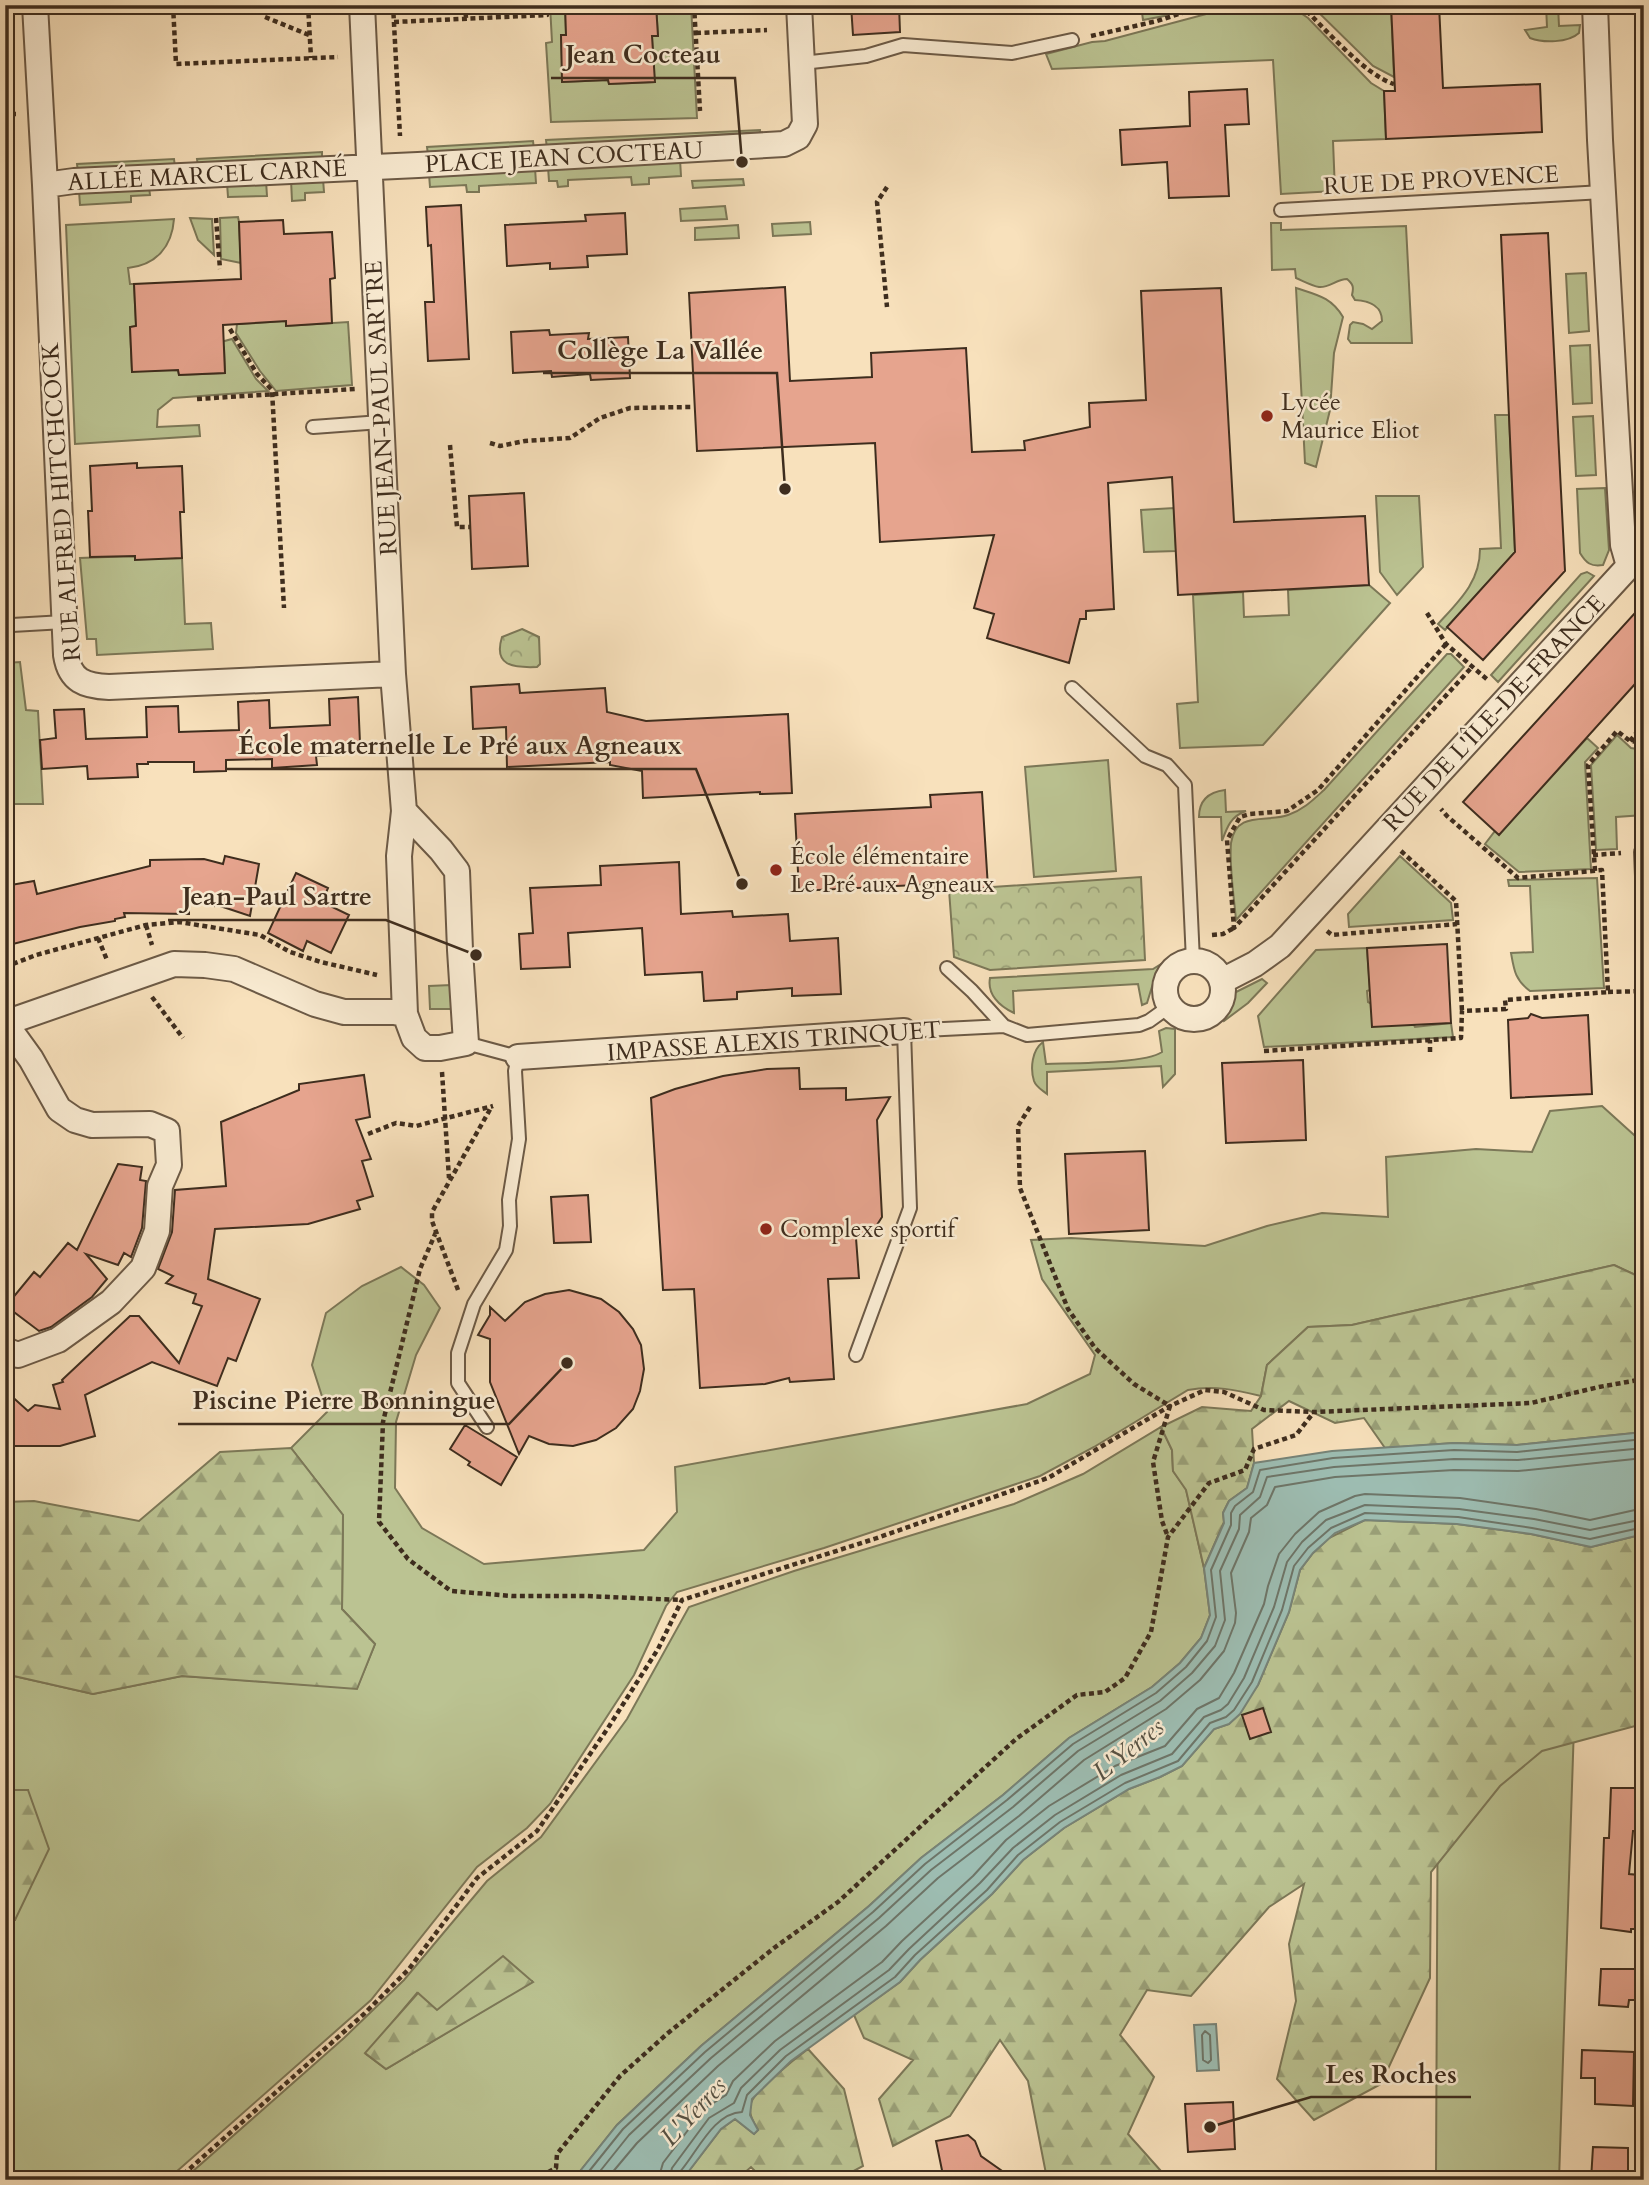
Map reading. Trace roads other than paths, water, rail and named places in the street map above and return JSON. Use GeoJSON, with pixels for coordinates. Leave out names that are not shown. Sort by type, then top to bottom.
{"type":"FeatureCollection","features":[{"type":"Feature","properties":{"kind":"street","name":"RUE ALFRED HITCHCOCK"},"geometry":{"type":"LineString","coordinates":[[35,5],[68,667],[77,679],[93,686],[393,674]]}},
{"type":"Feature","properties":{"kind":"street","name":"RUE JEAN-PAUL SARTRE"},"geometry":{"type":"LineString","coordinates":[[362,5],[393,674],[404,811],[400,856],[405,1014],[414,1038],[425,1048],[466,1043]]}},
{"type":"Feature","properties":{"kind":"street"},"geometry":{"type":"LineString","coordinates":[[799,5],[802,63]]}},
{"type":"Feature","properties":{"kind":"street","name":"RUE DE L'ÎLE-DE-FRANCE"},"geometry":{"type":"LineString","coordinates":[[1222,981],[1255,964],[1280,946],[1636,566],[1623,545],[1595,5]]}},
{"type":"Feature","properties":{"kind":"street","name":"PLACE JEAN COCTEAU"},"geometry":{"type":"LineString","coordinates":[[369,167],[784,144],[798,137],[805,124],[802,63]]}},
{"type":"Feature","properties":{"kind":"street","name":"ALLÉE MARCEL CARNÉ"},"geometry":{"type":"LineString","coordinates":[[45,185],[74,181],[369,167]]}},
{"type":"Feature","properties":{"kind":"street"},"geometry":{"type":"LineString","coordinates":[[404,811],[457,871],[466,1043]]}},
{"type":"Feature","properties":{"kind":"street"},"geometry":{"type":"LineString","coordinates":[[1193,961],[1208,964],[1222,981],[1221,1002],[1212,1013],[1203,1018],[1183,1017],[1174,1011],[1165,992],[1170,973],[1183,963],[1193,961]]}},
{"type":"Feature","properties":{"kind":"street"},"geometry":{"type":"LineString","coordinates":[[5,1350],[18,1354],[58,1340],[111,1302],[131,1282],[143,1268],[158,1231],[160,1186],[169,1165],[167,1132],[150,1124],[92,1125],[75,1120],[60,1110],[31,1059],[5,1023],[174,964],[234,969],[315,1004],[344,1012],[405,1014]]}},
{"type":"Feature","properties":{"kind":"street","name":"IMPASSE ALEXIS TRINQUET"},"geometry":{"type":"LineString","coordinates":[[518,1058],[904,1031]]}},
{"type":"Feature","properties":{"kind":"lane"},"geometry":{"type":"LineString","coordinates":[[802,63],[866,56],[903,45],[1012,53],[1072,40]]}},
{"type":"Feature","properties":{"kind":"lane","name":"RUE DE PROVENCE"},"geometry":{"type":"LineString","coordinates":[[1281,210],[1603,192]]}},
{"type":"Feature","properties":{"kind":"lane"},"geometry":{"type":"LineString","coordinates":[[313,428],[381,422]]}},
{"type":"Feature","properties":{"kind":"lane"},"geometry":{"type":"LineString","coordinates":[[12,625],[64,622]]}},
{"type":"Feature","properties":{"kind":"lane"},"geometry":{"type":"LineString","coordinates":[[1072,688],[1145,756],[1167,765],[1185,785],[1193,961]]}},
{"type":"Feature","properties":{"kind":"lane"},"geometry":{"type":"LineString","coordinates":[[1642,852],[1644,924]]}},
{"type":"Feature","properties":{"kind":"lane"},"geometry":{"type":"LineString","coordinates":[[947,968],[1004,1026]]}},
{"type":"Feature","properties":{"kind":"lane","name":"IMPASSE ALEXIS TRINQUET"},"geometry":{"type":"LineString","coordinates":[[904,1031],[1004,1026],[1027,1035],[1139,1025],[1170,1006]]}},
{"type":"Feature","properties":{"kind":"lane"},"geometry":{"type":"LineString","coordinates":[[856,1355],[910,1208],[904,1031]]}},
{"type":"Feature","properties":{"kind":"lane","name":"RUE JEAN-PAUL SARTRE"},"geometry":{"type":"LineString","coordinates":[[466,1043],[518,1058]]}},
{"type":"Feature","properties":{"kind":"lane"},"geometry":{"type":"LineString","coordinates":[[487,1427],[458,1383],[458,1353],[474,1304],[506,1250],[510,1226],[509,1199],[519,1139],[515,1071],[518,1058]]}},
{"type":"Feature","properties":{"kind":"water","name":"L'Yerres"},"geometry":{"type":"Polygon","coordinates":[[[1644,1432],[1644,1534],[1591,1547],[1531,1534],[1457,1524],[1365,1520],[1335,1533],[1313,1553],[1300,1570],[1289,1612],[1258,1685],[1240,1714],[1229,1724],[1214,1729],[1182,1766],[1129,1789],[1064,1828],[1023,1860],[992,1894],[900,1982],[791,2061],[752,2099],[750,2115],[758,2130],[754,2134],[735,2119],[721,2129],[682,2180],[573,2180],[617,2125],[701,2046],[869,1906],[921,1858],[1003,1795],[1069,1738],[1152,1687],[1180,1663],[1201,1638],[1210,1615],[1204,1568],[1224,1523],[1223,1513],[1229,1501],[1247,1488],[1254,1463],[1332,1451],[1454,1443],[1517,1445],[1644,1432]]]}},
{"type":"Feature","properties":{"kind":"water"},"geometry":{"type":"Polygon","coordinates":[[[1216,2024],[1219,2070],[1197,2071],[1194,2025],[1216,2024]]]}},
{"type":"Feature","properties":{"kind":"place","name":"Jean Cocteau"},"geometry":{"type":"Point","coordinates":[742,162]}},
{"type":"Feature","properties":{"kind":"place","name":"Lycée Maurice Eliot"},"geometry":{"type":"Point","coordinates":[1267,416]}},
{"type":"Feature","properties":{"kind":"place","name":"Collège La Vallée"},"geometry":{"type":"Point","coordinates":[785,489]}},
{"type":"Feature","properties":{"kind":"place","name":"École élémentaire Le Pré aux Agneaux"},"geometry":{"type":"Point","coordinates":[776,870]}},
{"type":"Feature","properties":{"kind":"place","name":"École maternelle Le Pré aux Agneaux"},"geometry":{"type":"Point","coordinates":[742,884]}},
{"type":"Feature","properties":{"kind":"place","name":"Jean-Paul Sartre"},"geometry":{"type":"Point","coordinates":[476,955]}},
{"type":"Feature","properties":{"kind":"place","name":"Complexe sportif"},"geometry":{"type":"Point","coordinates":[766,1229]}},
{"type":"Feature","properties":{"kind":"place","name":"Piscine Pierre Bonningue"},"geometry":{"type":"Point","coordinates":[567,1363]}},
{"type":"Feature","properties":{"kind":"place","name":"Les Roches"},"geometry":{"type":"Point","coordinates":[1210,2127]}}]}
